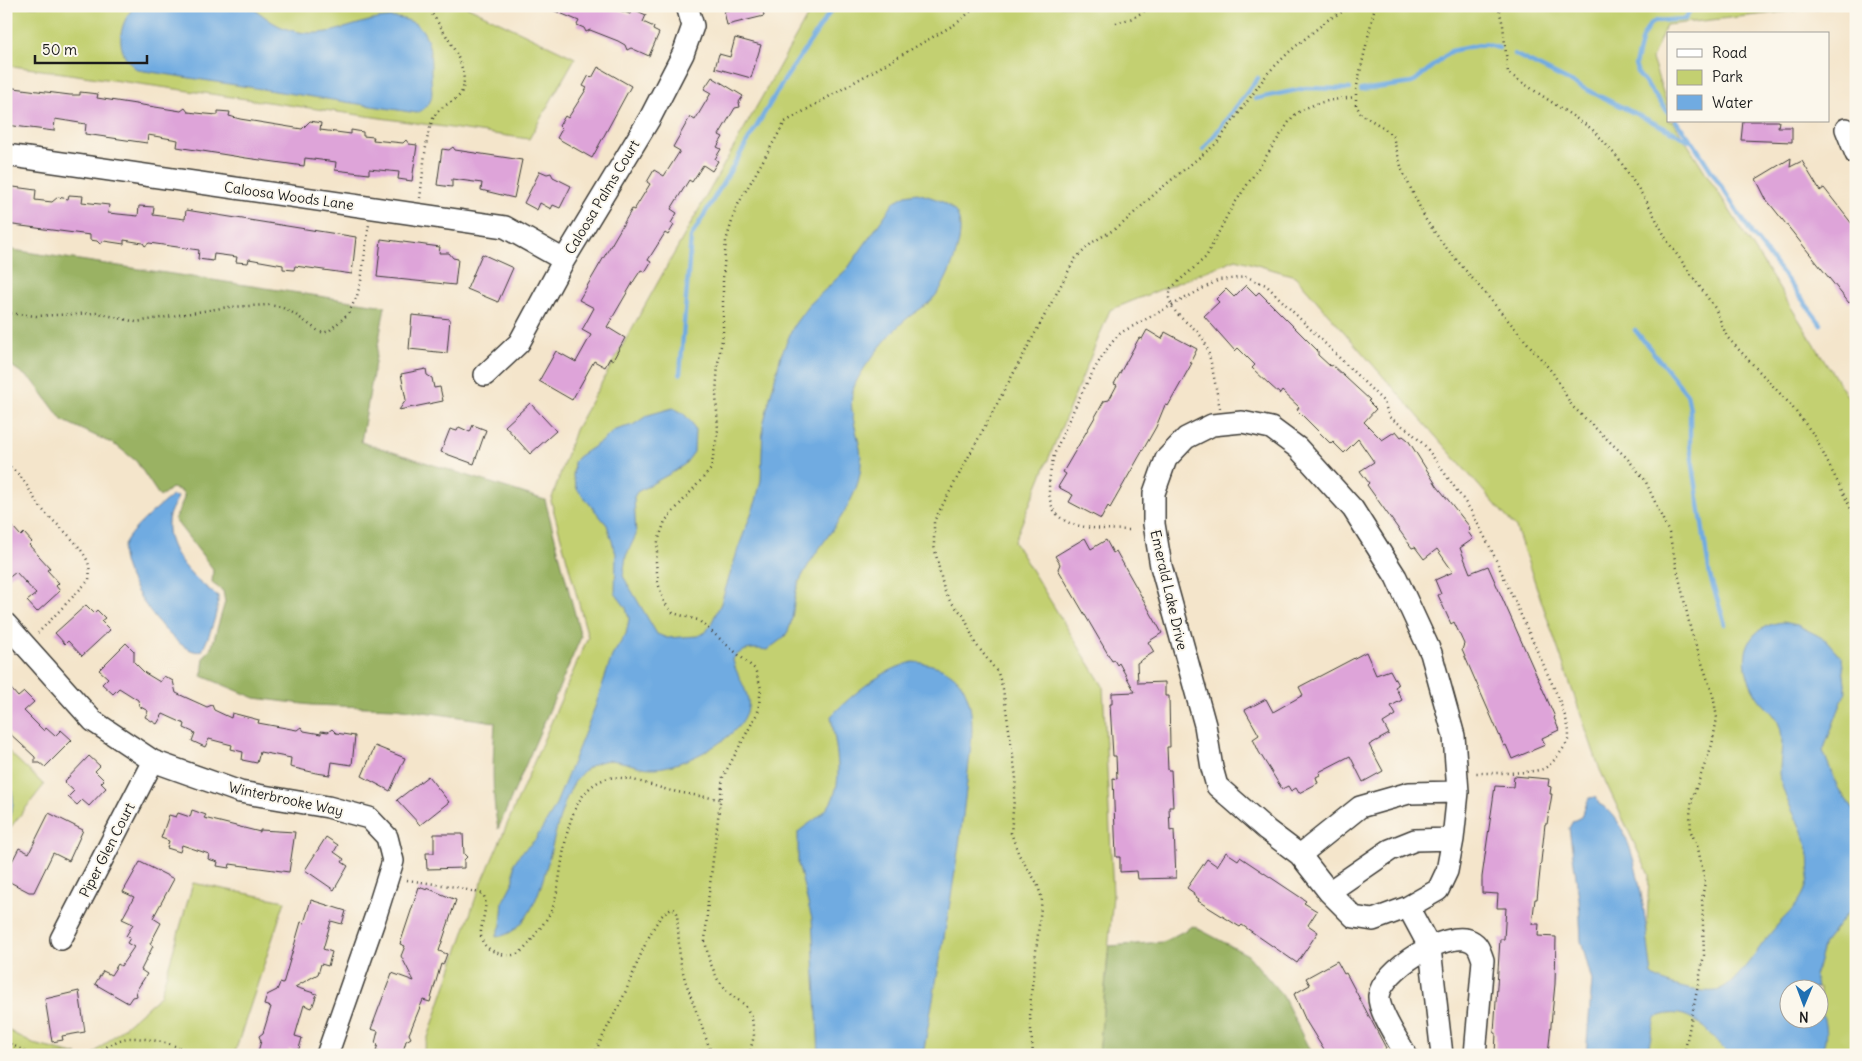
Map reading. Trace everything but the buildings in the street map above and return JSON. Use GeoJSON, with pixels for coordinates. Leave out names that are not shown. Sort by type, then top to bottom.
{"type":"FeatureCollection","features":[{"type":"Feature","properties":{"kind":"street","name":"Caloosa Palms Court"},"geometry":{"type":"LineString","coordinates":[[485,375],[519,343],[564,260],[650,118],[683,54],[693,26],[688,6]]}},
{"type":"Feature","properties":{"kind":"street"},"geometry":{"type":"LineString","coordinates":[[1846,129],[1856,154]]}},
{"type":"Feature","properties":{"kind":"street","name":"Caloosa Woods Lane"},"geometry":{"type":"LineString","coordinates":[[6,155],[505,227],[564,260]]}},
{"type":"Feature","properties":{"kind":"street","name":"Emerald Lake Drive"},"geometry":{"type":"LineString","coordinates":[[1242,422],[1271,428],[1298,448],[1353,508],[1396,577],[1431,653],[1454,736],[1457,782],[1453,839],[1447,871],[1438,890],[1408,906],[1373,920],[1354,917],[1329,892],[1300,855],[1267,830],[1217,786],[1205,725],[1161,566],[1154,524],[1154,493],[1166,460],[1186,438],[1212,425],[1242,422]]}},
{"type":"Feature","properties":{"kind":"street","name":"Winterbrooke Way"},"geometry":{"type":"LineString","coordinates":[[6,624],[93,721],[153,761],[240,792],[328,806],[369,818],[387,837],[393,861],[327,1055]]}},
{"type":"Feature","properties":{"kind":"street","name":"Piper Glen Court"},"geometry":{"type":"LineString","coordinates":[[61,939],[153,761]]}},
{"type":"Feature","properties":{"kind":"street"},"geometry":{"type":"LineString","coordinates":[[1300,855],[1360,807],[1408,793],[1457,782]]}},
{"type":"Feature","properties":{"kind":"street"},"geometry":{"type":"LineString","coordinates":[[1329,892],[1390,850],[1415,840],[1453,839]]}},
{"type":"Feature","properties":{"kind":"street"},"geometry":{"type":"LineString","coordinates":[[1408,906],[1430,948],[1442,1055]]}},
{"type":"Feature","properties":{"kind":"street"},"geometry":{"type":"LineString","coordinates":[[1406,1055],[1380,1007],[1379,997],[1382,986],[1388,976],[1398,967],[1430,948],[1457,938],[1470,941],[1479,947],[1483,960],[1475,1055]]}},
{"type":"Feature","properties":{"kind":"path"},"geometry":{"type":"LineString","coordinates":[[418,214],[428,137],[434,115],[460,94],[464,76],[462,66],[454,50],[427,6]]}},
{"type":"Feature","properties":{"kind":"path"},"geometry":{"type":"LineString","coordinates":[[749,1055],[754,1036],[752,1018],[745,1005],[731,995],[718,980],[709,960],[706,941],[708,901],[724,777],[758,712],[761,688],[755,669],[698,620],[673,613],[664,602],[658,583],[656,562],[658,541],[665,521],[712,469],[718,430],[716,394],[718,363],[723,334],[723,278],[726,241],[736,208],[785,122],[957,23],[978,6]]}},
{"type":"Feature","properties":{"kind":"path"},"geometry":{"type":"LineString","coordinates":[[1116,22],[1133,18],[1152,6]]}},
{"type":"Feature","properties":{"kind":"path"},"geometry":{"type":"LineString","coordinates":[[1033,1055],[1030,1017],[1031,995],[1042,899],[1038,883],[1020,855],[1010,833],[1016,776],[1003,689],[998,673],[975,643],[964,616],[950,601],[944,590],[934,546],[934,520],[1075,259],[1093,242],[1120,226],[1159,190],[1216,143],[1268,73],[1290,51],[1328,19],[1353,6]]}},
{"type":"Feature","properties":{"kind":"path"},"geometry":{"type":"LineString","coordinates":[[1375,6],[1356,97],[1356,105],[1361,114],[1384,128],[1393,137],[1402,170],[1426,220],[1443,244],[1553,373],[1572,406],[1627,458],[1645,480],[1669,533],[1691,631],[1713,695],[1717,718],[1712,745],[1692,799],[1690,815],[1691,832],[1698,848],[1705,882],[1702,898],[1704,955],[1684,1055]]}},
{"type":"Feature","properties":{"kind":"path"},"geometry":{"type":"LineString","coordinates":[[1498,6],[1504,25],[1508,73],[1592,129],[1618,158],[1647,202],[1668,242],[1715,308],[1727,337],[1789,403],[1814,435],[1856,519]]}},
{"type":"Feature","properties":{"kind":"path"},"geometry":{"type":"LineString","coordinates":[[1223,424],[1206,346],[1203,339],[1177,315],[1172,307],[1169,298],[1172,288],[1206,257],[1229,212],[1292,116],[1306,106],[1321,101],[1356,97]]}},
{"type":"Feature","properties":{"kind":"path"},"geometry":{"type":"LineString","coordinates":[[6,313],[46,316],[98,313],[136,322],[228,307],[269,305],[281,307],[293,313],[323,333],[330,331],[348,314],[357,296],[361,282],[371,208]]}},
{"type":"Feature","properties":{"kind":"path"},"geometry":{"type":"LineString","coordinates":[[1129,530],[1076,526],[1058,518],[1051,508],[1050,471],[1060,440],[1112,340],[1122,332],[1172,307],[1219,280],[1247,277],[1266,284],[1384,402],[1389,417],[1410,431],[1426,447],[1470,509],[1491,549],[1559,699],[1567,724],[1568,739],[1557,757],[1544,768],[1496,773],[1457,782]]}},
{"type":"Feature","properties":{"kind":"path"},"geometry":{"type":"LineString","coordinates":[[6,464],[18,472],[30,487],[40,506],[78,545],[86,556],[90,572],[89,580],[26,646],[6,664]]}},
{"type":"Feature","properties":{"kind":"path"},"geometry":{"type":"LineString","coordinates":[[387,880],[414,880],[483,894],[486,900],[480,927],[481,939],[489,948],[511,956],[523,952],[543,924],[555,902],[570,821],[579,800],[591,787],[605,779],[618,777],[674,791],[720,799]]}},
{"type":"Feature","properties":{"kind":"path"},"geometry":{"type":"LineString","coordinates":[[594,1055],[626,992],[639,958],[663,915],[668,909],[673,908],[677,913],[680,960],[685,980],[712,1055]]}},
{"type":"Feature","properties":{"kind":"path"},"geometry":{"type":"LineString","coordinates":[[94,1055],[123,1039],[133,1038],[168,1043],[188,1051],[192,1055]]}},
{"type":"Feature","properties":{"kind":"path"},"geometry":{"type":"LineString","coordinates":[[6,1042],[32,1055]]}},
{"type":"Feature","properties":{"kind":"green space"},"geometry":{"type":"Polygon","coordinates":[[[6,6],[466,6],[575,58],[529,139],[6,65],[6,6]]]}},
{"type":"Feature","properties":{"kind":"green space"},"geometry":{"type":"Polygon","coordinates":[[[813,6],[1838,6],[1666,25],[1652,59],[1667,104],[1667,122],[1674,122],[1856,410],[1856,1055],[1642,1055],[1649,875],[1600,770],[1516,528],[1295,276],[1236,259],[1110,310],[1014,542],[1103,686],[1113,895],[1099,1055],[422,1055],[477,894],[588,637],[551,501],[575,430],[813,6]]]}},
{"type":"Feature","properties":{"kind":"green space"},"geometry":{"type":"Polygon","coordinates":[[[6,249],[385,306],[361,442],[545,500],[581,637],[498,829],[493,789],[495,722],[395,708],[311,705],[255,698],[202,676],[204,657],[212,646],[225,602],[223,591],[212,583],[213,569],[175,520],[184,494],[179,490],[171,488],[160,497],[136,461],[117,446],[62,420],[33,381],[6,362],[6,249]]]}},
{"type":"Feature","properties":{"kind":"green space"},"geometry":{"type":"Polygon","coordinates":[[[6,749],[44,785],[6,833],[6,749]]]}},
{"type":"Feature","properties":{"kind":"green space"},"geometry":{"type":"Polygon","coordinates":[[[193,883],[285,901],[234,1055],[92,1055],[160,996],[193,883]]]}},
{"type":"Feature","properties":{"kind":"green space"},"geometry":{"type":"Polygon","coordinates":[[[1193,926],[1248,955],[1283,996],[1312,1055],[1099,1055],[1109,946],[1163,942],[1193,926]]]}},
{"type":"Feature","properties":{"kind":"green space"},"geometry":{"type":"Polygon","coordinates":[[[6,1029],[33,1044],[78,1055],[6,1055],[6,1029]]]}},
{"type":"Feature","properties":{"kind":"water"},"geometry":{"type":"Polygon","coordinates":[[[135,6],[245,6],[257,11],[279,26],[307,33],[330,32],[379,19],[403,19],[420,27],[427,39],[431,61],[432,97],[428,105],[417,113],[138,70],[125,56],[121,39],[124,22],[135,6]]]}},
{"type":"Feature","properties":{"kind":"water"},"geometry":{"type":"Polygon","coordinates":[[[917,193],[939,200],[952,208],[956,213],[959,220],[960,235],[953,263],[941,289],[929,302],[904,321],[891,334],[857,380],[852,397],[852,406],[861,455],[861,465],[853,496],[805,570],[798,585],[792,619],[785,636],[767,650],[748,650],[736,655],[733,659],[747,696],[748,708],[744,719],[723,740],[694,757],[679,763],[666,767],[645,768],[611,760],[594,764],[585,770],[572,786],[555,835],[540,890],[529,913],[515,929],[496,937],[501,925],[503,901],[514,880],[514,863],[520,854],[535,840],[554,809],[595,707],[612,656],[626,634],[629,619],[626,608],[615,593],[616,554],[607,525],[577,489],[573,477],[574,462],[615,430],[633,425],[648,415],[673,408],[683,413],[692,423],[695,430],[694,452],[685,464],[637,492],[634,497],[636,535],[626,556],[623,576],[657,634],[667,638],[698,636],[706,632],[721,603],[756,501],[761,480],[763,425],[781,355],[794,325],[808,306],[848,268],[895,201],[906,195],[917,193]]]}},
{"type":"Feature","properties":{"kind":"water"},"geometry":{"type":"Polygon","coordinates":[[[172,496],[178,497],[168,519],[168,533],[171,544],[176,554],[191,573],[218,596],[215,616],[202,651],[191,650],[178,642],[163,628],[137,592],[123,557],[124,545],[127,539],[145,519],[172,496]]]}},
{"type":"Feature","properties":{"kind":"water"},"geometry":{"type":"Polygon","coordinates":[[[1783,622],[1797,625],[1826,640],[1842,658],[1846,691],[1823,751],[1838,788],[1856,813],[1856,902],[1824,943],[1815,978],[1780,978],[1780,1028],[1825,1028],[1825,1042],[1818,1055],[1730,1055],[1697,1022],[1679,1014],[1668,1014],[1655,1018],[1647,1055],[1586,1055],[1592,981],[1581,941],[1579,898],[1569,828],[1573,821],[1581,817],[1589,798],[1596,797],[1599,804],[1613,815],[1624,833],[1639,881],[1652,975],[1658,979],[1695,990],[1713,991],[1726,987],[1741,972],[1778,924],[1796,905],[1804,892],[1810,861],[1804,837],[1787,801],[1781,782],[1781,730],[1776,718],[1759,700],[1751,684],[1745,660],[1751,639],[1758,631],[1769,625],[1783,622]]]}},
{"type":"Feature","properties":{"kind":"water"},"geometry":{"type":"Polygon","coordinates":[[[913,662],[939,667],[959,680],[967,696],[972,717],[971,750],[958,851],[923,1055],[819,1055],[812,919],[798,864],[798,832],[824,812],[835,794],[838,761],[831,716],[869,683],[890,671],[913,662]]]}},
{"type":"Feature","properties":{"kind":"water"},"geometry":{"type":"Polygon","coordinates":[[[6,781],[12,791],[13,802],[11,813],[6,823],[6,781]]]}},
{"type":"Feature","properties":{"kind":"waterway"},"geometry":{"type":"LineString","coordinates":[[680,374],[691,237],[781,85],[834,6]]}},
{"type":"Feature","properties":{"kind":"waterway"},"geometry":{"type":"LineString","coordinates":[[1667,111],[1639,75],[1635,65],[1642,38],[1650,24],[1656,21],[1685,19],[1691,9],[1676,6]]}},
{"type":"Feature","properties":{"kind":"waterway"},"geometry":{"type":"LineString","coordinates":[[1361,90],[1412,83],[1451,51],[1484,44],[1499,48]]}},
{"type":"Feature","properties":{"kind":"waterway"},"geometry":{"type":"LineString","coordinates":[[1514,54],[1689,140]]}},
{"type":"Feature","properties":{"kind":"waterway"},"geometry":{"type":"LineString","coordinates":[[1203,150],[1258,78]]}},
{"type":"Feature","properties":{"kind":"waterway"},"geometry":{"type":"LineString","coordinates":[[1255,99],[1306,88],[1350,89]]}},
{"type":"Feature","properties":{"kind":"waterway"},"geometry":{"type":"LineString","coordinates":[[1677,122],[1694,144],[1752,234],[1821,324]]}},
{"type":"Feature","properties":{"kind":"waterway"},"geometry":{"type":"LineString","coordinates":[[1635,330],[1687,394],[1690,409],[1690,446],[1710,576],[1725,624]]}}]}
